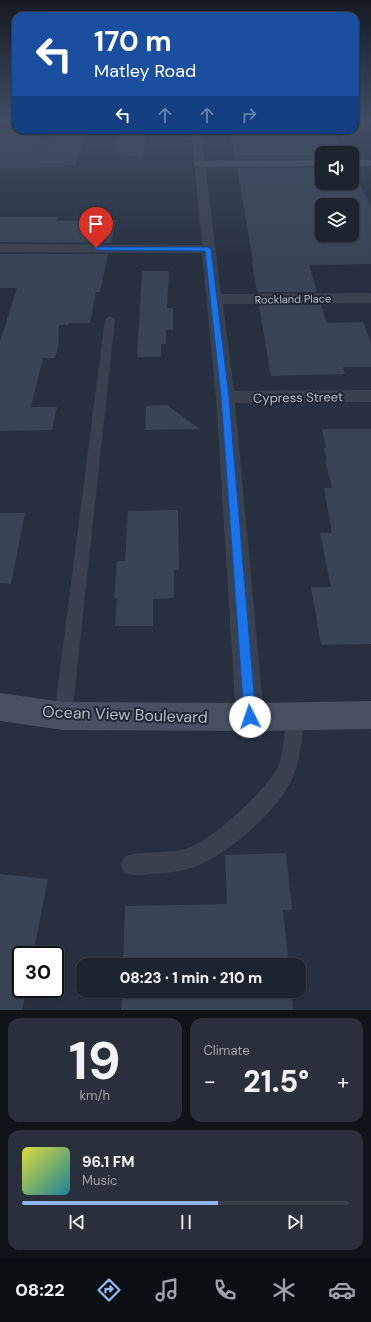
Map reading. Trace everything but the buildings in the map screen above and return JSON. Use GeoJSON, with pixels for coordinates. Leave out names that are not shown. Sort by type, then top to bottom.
{"type":"FeatureCollection","features":[{"type":"Feature","properties":{"kind":"street"},"geometry":{"type":"LineString","coordinates":[[200,169],[225,397],[250,717]]}},
{"type":"Feature","properties":{"kind":"street"},"geometry":{"type":"LineString","coordinates":[[0,248],[208,249]]}},
{"type":"Feature","properties":{"kind":"street","name":"Rockland Place"},"geometry":{"type":"LineString","coordinates":[[214,299],[371,298]]}},
{"type":"Feature","properties":{"kind":"street","name":"Cypress Street"},"geometry":{"type":"LineString","coordinates":[[225,397],[371,396]]}},
{"type":"Feature","properties":{"kind":"street","name":"Ocean View Boulevard"},"geometry":{"type":"LineString","coordinates":[[0,707],[63,716],[250,717],[371,715]]}},
{"type":"Feature","properties":{"kind":"lane"},"geometry":{"type":"LineString","coordinates":[[63,716],[110,319]]}},
{"type":"Feature","properties":{"kind":"lane"},"geometry":{"type":"LineString","coordinates":[[132,865],[174,862],[194,857],[236,828],[278,786],[286,772],[296,716]]}},
{"type":"Feature","properties":{"kind":"route"},"geometry":{"type":"LineString","coordinates":[[96,248],[208,249],[225,397],[250,717]]}}]}
